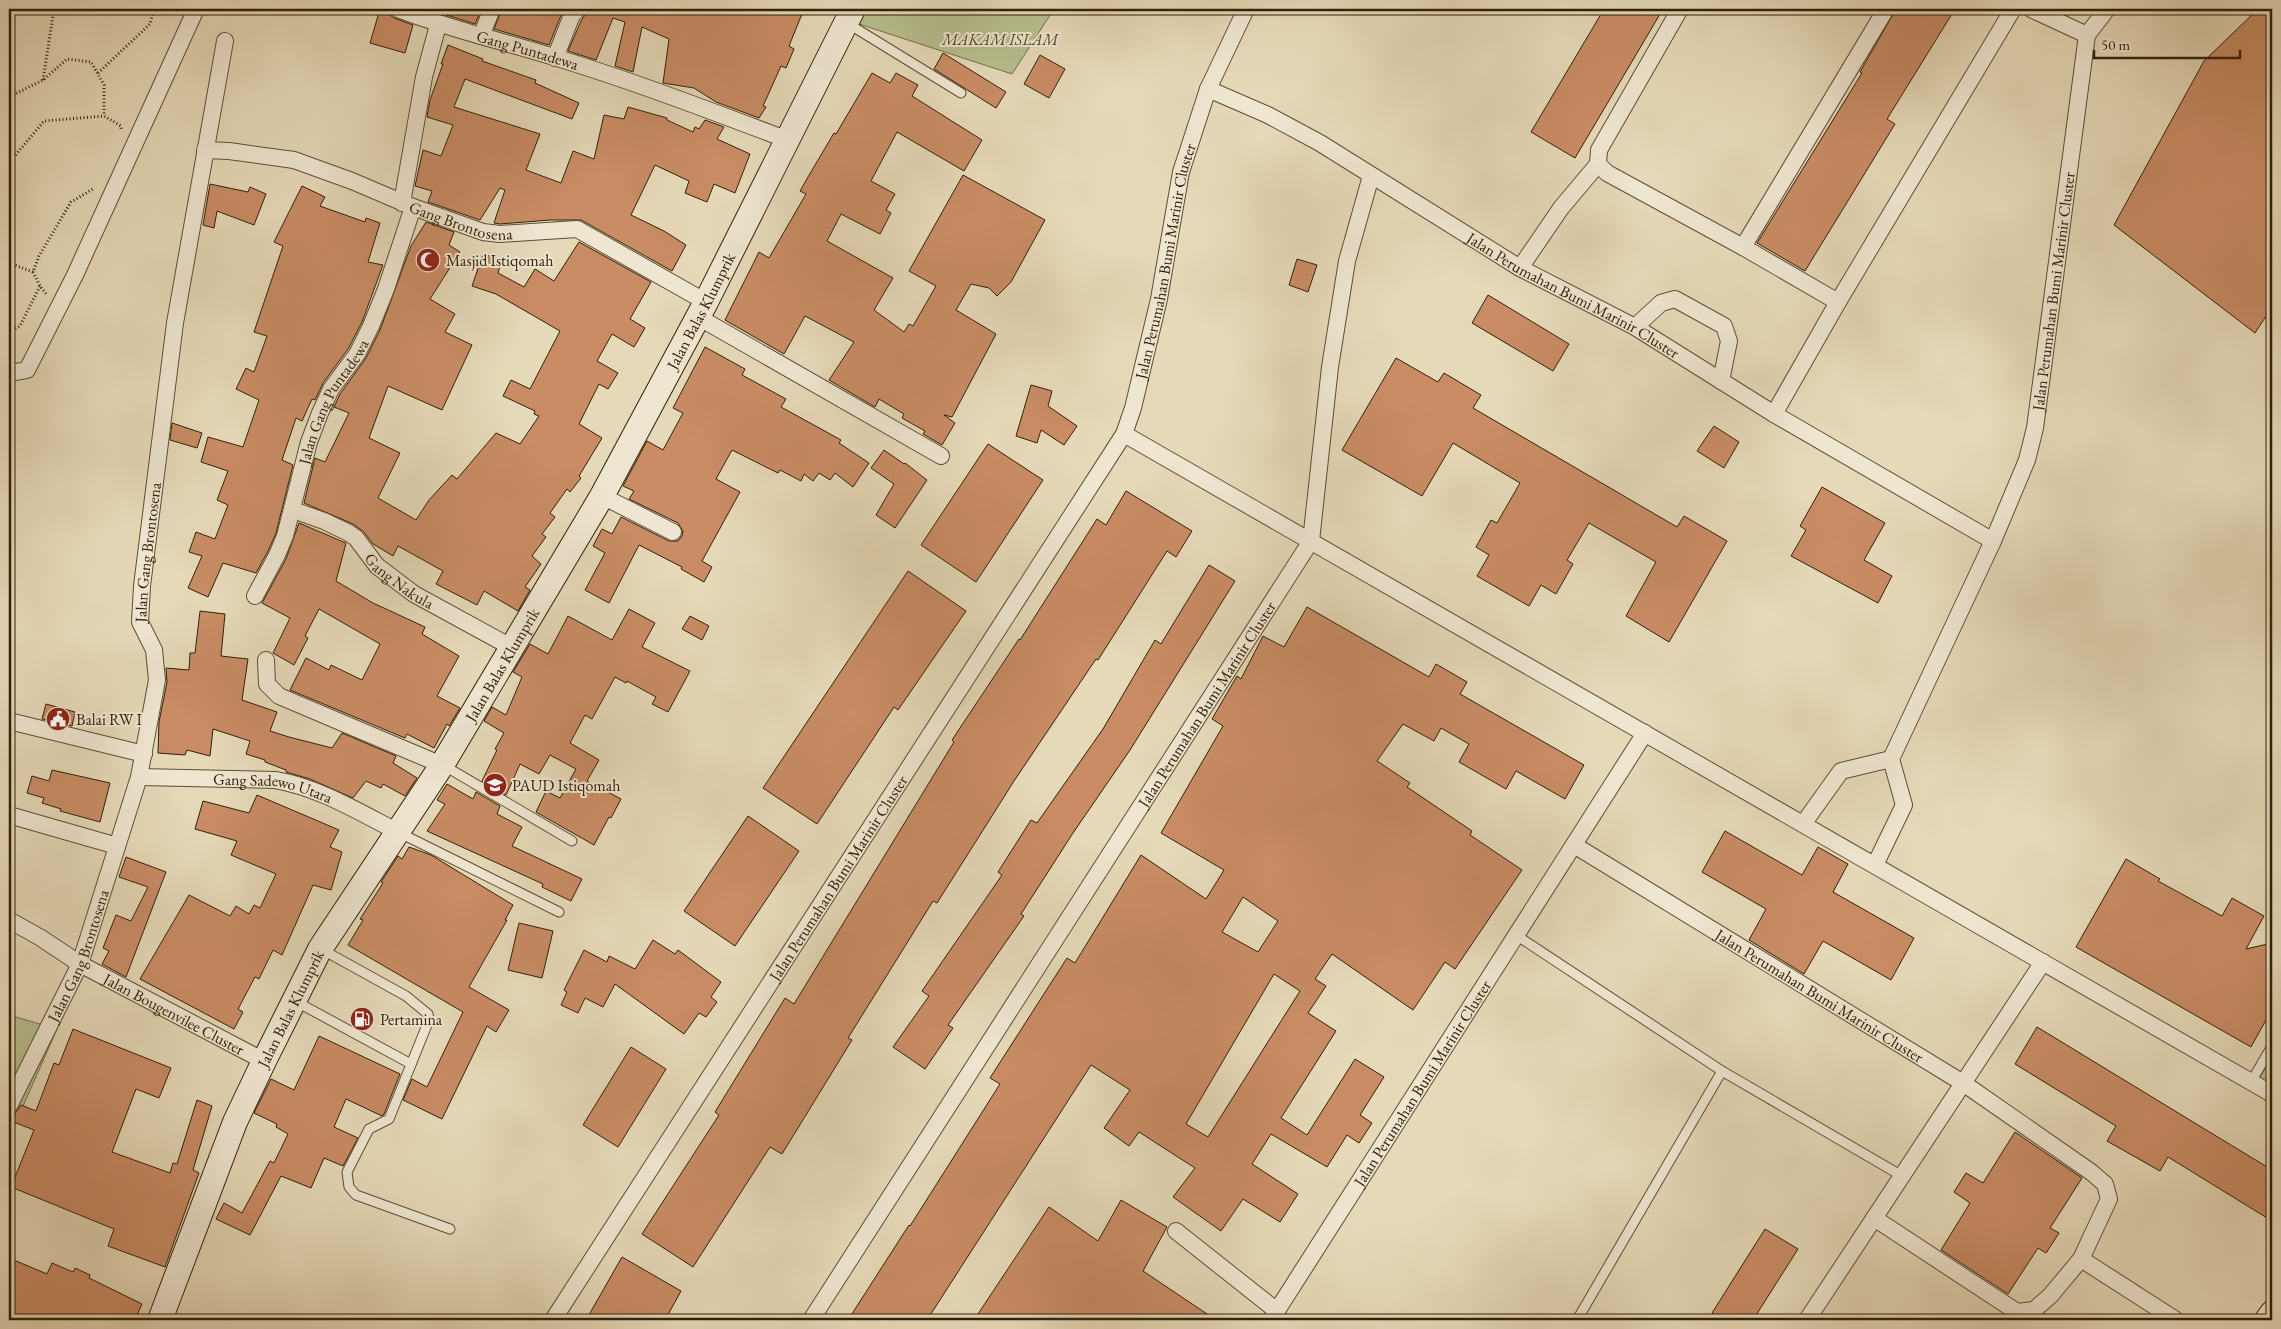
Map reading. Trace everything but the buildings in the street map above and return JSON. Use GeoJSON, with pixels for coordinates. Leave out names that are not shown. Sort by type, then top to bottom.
{"type":"FeatureCollection","features":[{"type":"Feature","properties":{"kind":"street"},"geometry":{"type":"LineString","coordinates":[[9,370],[16,372],[26,370],[58,308],[196,9]]}},
{"type":"Feature","properties":{"kind":"street","name":"Gang Puntadewa"},"geometry":{"type":"LineString","coordinates":[[398,9],[438,25],[555,58],[658,91],[788,140]]}},
{"type":"Feature","properties":{"kind":"street"},"geometry":{"type":"LineString","coordinates":[[481,36],[492,9]]}},
{"type":"Feature","properties":{"kind":"street"},"geometry":{"type":"LineString","coordinates":[[555,58],[572,15],[578,9]]}},
{"type":"Feature","properties":{"kind":"street","name":"Jalan Perumahan Bumi Marinir Cluster"},"geometry":{"type":"LineString","coordinates":[[553,1320],[1124,434],[1133,408],[1159,299],[1181,172],[1208,88],[1246,9]]}},
{"type":"Feature","properties":{"kind":"street"},"geometry":{"type":"LineString","coordinates":[[1520,268],[1561,208],[1598,164],[1599,150],[1680,9]]}},
{"type":"Feature","properties":{"kind":"street"},"geometry":{"type":"LineString","coordinates":[[1743,247],[1886,9]]}},
{"type":"Feature","properties":{"kind":"street"},"geometry":{"type":"LineString","coordinates":[[1774,414],[1838,302],[2013,9]]}},
{"type":"Feature","properties":{"kind":"street"},"geometry":{"type":"LineString","coordinates":[[2031,9],[2087,35],[2107,9]]}},
{"type":"Feature","properties":{"kind":"street","name":"Jalan Balas Klumprik"},"geometry":{"type":"LineString","coordinates":[[160,1320],[235,1122],[320,949],[442,765],[602,496],[702,309],[849,16]]}},
{"type":"Feature","properties":{"kind":"street"},"geometry":{"type":"LineString","coordinates":[[407,205],[424,77],[438,25]]}},
{"type":"Feature","properties":{"kind":"street","name":"Jalan Perumahan Bumi Marinir Cluster"},"geometry":{"type":"LineString","coordinates":[[1891,759],[1993,541],[2027,460],[2035,428],[2087,35]]}},
{"type":"Feature","properties":{"kind":"street","name":"Jalan Gang Brontosena"},"geometry":{"type":"LineString","coordinates":[[9,1106],[80,964],[139,777],[144,754],[157,680],[154,650],[140,622],[140,604],[175,323],[225,41]]}},
{"type":"Feature","properties":{"kind":"street","name":"Jalan Perumahan Bumi Marinir Cluster"},"geometry":{"type":"LineString","coordinates":[[1208,88],[1268,115],[1320,143],[1520,268],[1635,327],[1774,414],[1993,541]]}},
{"type":"Feature","properties":{"kind":"street","name":"Gang Brontosena"},"geometry":{"type":"LineString","coordinates":[[205,150],[228,151],[294,160],[338,175],[407,205],[483,232],[500,234],[577,230],[941,456]]}},
{"type":"Feature","properties":{"kind":"street"},"geometry":{"type":"LineString","coordinates":[[1598,164],[1606,173],[1743,247],[1838,302]]}},
{"type":"Feature","properties":{"kind":"street","name":"Jalan Perumahan Bumi Marinir Cluster"},"geometry":{"type":"LineString","coordinates":[[811,1320],[1311,541],[1330,367],[1347,261],[1371,176]]}},
{"type":"Feature","properties":{"kind":"street","name":"Jalan Gang Puntadewa"},"geometry":{"type":"LineString","coordinates":[[255,596],[277,555],[293,510],[298,484],[320,413],[331,389],[358,354],[386,289],[407,205]]}},
{"type":"Feature","properties":{"kind":"street"},"geometry":{"type":"LineString","coordinates":[[1635,327],[1661,303],[1675,299],[1724,326],[1729,341],[1721,381]]}},
{"type":"Feature","properties":{"kind":"street"},"geometry":{"type":"LineString","coordinates":[[1124,434],[2272,1094]]}},
{"type":"Feature","properties":{"kind":"street"},"geometry":{"type":"LineString","coordinates":[[602,496],[673,532]]}},
{"type":"Feature","properties":{"kind":"street","name":"Gang Nakula"},"geometry":{"type":"LineString","coordinates":[[293,510],[324,521],[349,533],[356,538],[377,566],[414,594],[512,647]]}},
{"type":"Feature","properties":{"kind":"street"},"geometry":{"type":"LineString","coordinates":[[266,660],[267,684],[279,696],[442,765]]}},
{"type":"Feature","properties":{"kind":"street"},"geometry":{"type":"LineString","coordinates":[[9,721],[144,754]]}},
{"type":"Feature","properties":{"kind":"street","name":"Jalan Perumahan Bumi Marinir Cluster"},"geometry":{"type":"LineString","coordinates":[[1274,1315],[1645,733]]}},
{"type":"Feature","properties":{"kind":"street"},"geometry":{"type":"LineString","coordinates":[[1803,824],[1841,771],[1891,759],[1904,805],[1875,865]]}},
{"type":"Feature","properties":{"kind":"street","name":"Gang Sadewo Utara"},"geometry":{"type":"LineString","coordinates":[[139,777],[275,780],[292,783],[362,813],[398,832]]}},
{"type":"Feature","properties":{"kind":"street"},"geometry":{"type":"LineString","coordinates":[[9,814],[117,846]]}},
{"type":"Feature","properties":{"kind":"street","name":"Jalan Perumahan Bumi Marinir Cluster"},"geometry":{"type":"LineString","coordinates":[[1574,845],[1963,1083],[2092,1172],[2105,1184],[2108,1199],[2081,1260],[2050,1296],[2034,1310],[2017,1312],[1874,1218]]}},
{"type":"Feature","properties":{"kind":"street","name":"Jalan Bougenvilee Cluster"},"geometry":{"type":"LineString","coordinates":[[9,920],[41,938],[80,964],[264,1060]]}},
{"type":"Feature","properties":{"kind":"street"},"geometry":{"type":"LineString","coordinates":[[1806,1320],[2043,962]]}},
{"type":"Feature","properties":{"kind":"street"},"geometry":{"type":"LineString","coordinates":[[1176,1231],[1274,1315]]}},
{"type":"Feature","properties":{"kind":"street"},"geometry":{"type":"LineString","coordinates":[[2081,1260],[2176,1320]]}},
{"type":"Feature","properties":{"kind":"street"},"geometry":{"type":"LineString","coordinates":[[2267,1320],[2272,1313]]}},
{"type":"Feature","properties":{"kind":"lane"},"geometry":{"type":"LineString","coordinates":[[849,16],[962,93]]}},
{"type":"Feature","properties":{"kind":"lane"},"geometry":{"type":"LineString","coordinates":[[442,765],[572,841]]}},
{"type":"Feature","properties":{"kind":"lane"},"geometry":{"type":"LineString","coordinates":[[398,832],[559,912]]}},
{"type":"Feature","properties":{"kind":"lane"},"geometry":{"type":"LineString","coordinates":[[1516,935],[1722,1071],[1902,1176]]}},
{"type":"Feature","properties":{"kind":"lane"},"geometry":{"type":"LineString","coordinates":[[320,949],[406,996],[428,1014],[429,1020],[388,1119],[370,1129],[347,1172],[349,1187],[356,1195],[362,1198],[450,1229]]}},
{"type":"Feature","properties":{"kind":"lane"},"geometry":{"type":"LineString","coordinates":[[294,1000],[411,1064]]}},
{"type":"Feature","properties":{"kind":"lane"},"geometry":{"type":"LineString","coordinates":[[2252,1082],[2272,1046]]}},
{"type":"Feature","properties":{"kind":"lane"},"geometry":{"type":"LineString","coordinates":[[1577,1320],[1722,1071]]}},
{"type":"Feature","properties":{"kind":"path"},"geometry":{"type":"LineString","coordinates":[[43,80],[54,9]]}},
{"type":"Feature","properties":{"kind":"path"},"geometry":{"type":"LineString","coordinates":[[98,74],[150,24],[154,9]]}},
{"type":"Feature","properties":{"kind":"path"},"geometry":{"type":"LineString","coordinates":[[9,101],[15,94],[43,80],[67,59],[91,62],[104,85],[104,116]]}},
{"type":"Feature","properties":{"kind":"path"},"geometry":{"type":"LineString","coordinates":[[9,171],[13,158],[44,121],[104,116],[121,126],[122,135]]}},
{"type":"Feature","properties":{"kind":"path"},"geometry":{"type":"LineString","coordinates":[[58,308],[40,286],[34,272],[39,256],[71,202],[97,188]]}},
{"type":"Feature","properties":{"kind":"path"},"geometry":{"type":"LineString","coordinates":[[9,263],[34,272]]}},
{"type":"Feature","properties":{"kind":"path"},"geometry":{"type":"LineString","coordinates":[[9,332],[20,326],[40,286]]}},
{"type":"Feature","properties":{"kind":"green space","name":"MAKAM ISLAM"},"geometry":{"type":"Polygon","coordinates":[[[866,9],[1054,9],[1012,74],[859,24],[866,9]]]}},
{"type":"Feature","properties":{"kind":"green space"},"geometry":{"type":"Polygon","coordinates":[[[9,1015],[57,1029],[9,1138],[9,1015]]]}},
{"type":"Feature","properties":{"kind":"green space"},"geometry":{"type":"Polygon","coordinates":[[[2272,1056],[2272,1089],[2258,1081],[2272,1056]]]}},
{"type":"Feature","properties":{"kind":"place","name":"Masjid Istiqomah"},"geometry":{"type":"Point","coordinates":[428,260]}},
{"type":"Feature","properties":{"kind":"place","name":"Balai RW I"},"geometry":{"type":"Point","coordinates":[58,719]}},
{"type":"Feature","properties":{"kind":"place","name":"PAUD Istiqomah"},"geometry":{"type":"Point","coordinates":[495,785]}},
{"type":"Feature","properties":{"kind":"place","name":"Pertamina"},"geometry":{"type":"Point","coordinates":[362,1019]}}]}
